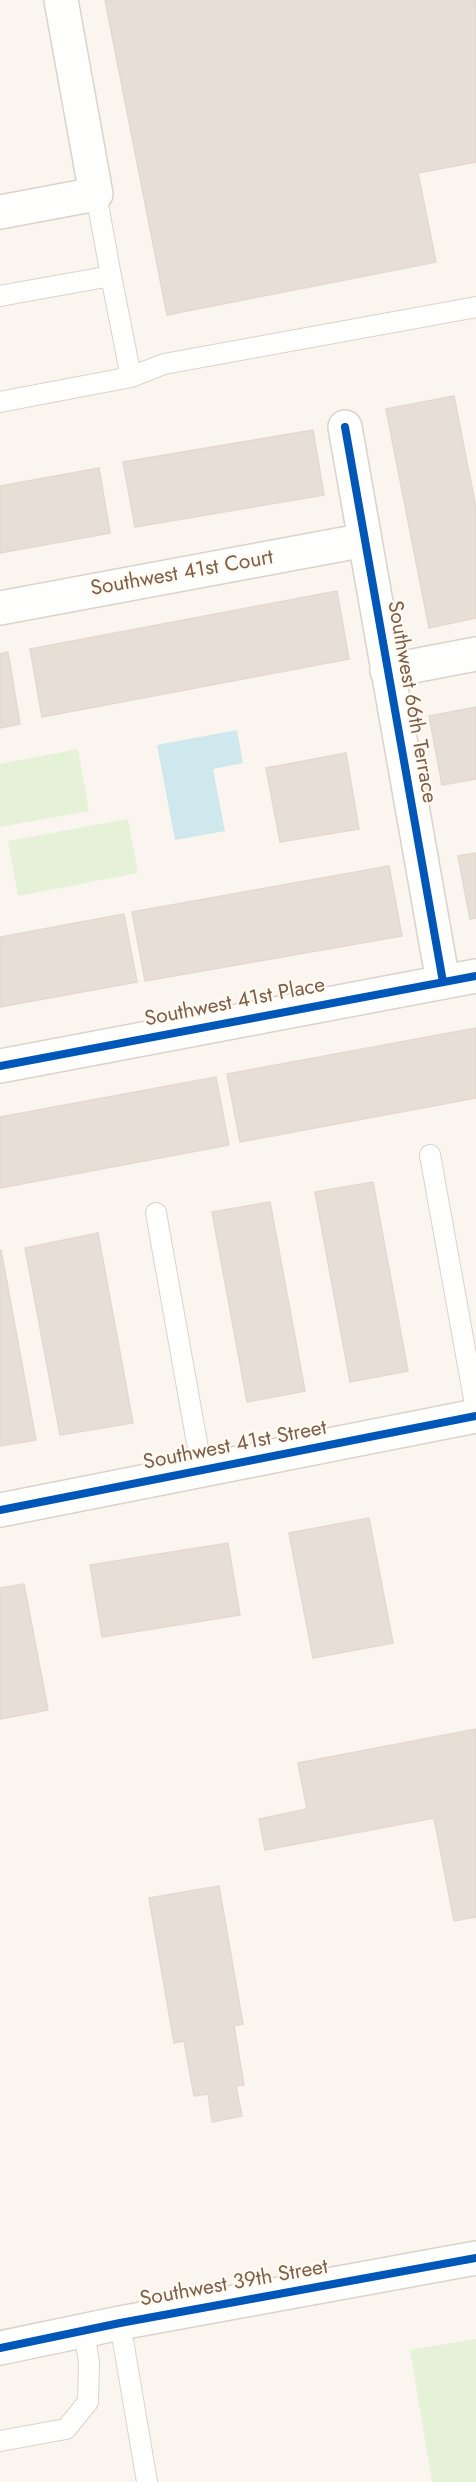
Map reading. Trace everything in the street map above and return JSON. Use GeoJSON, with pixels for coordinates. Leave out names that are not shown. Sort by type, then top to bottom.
{"type":"FeatureCollection","features":[{"type":"Feature","properties":{"kind":"street"},"geometry":{"type":"LineString","coordinates":[[0,212],[96,194],[61,0]]}},
{"type":"Feature","properties":{"kind":"street","name":"Southwest 66th Terrace"},"geometry":{"type":"LineString","coordinates":[[345,427],[443,982]]}},
{"type":"Feature","properties":{"kind":"street","name":"Southwest 41st Court"},"geometry":{"type":"LineString","coordinates":[[0,608],[365,540]]}},
{"type":"Feature","properties":{"kind":"street"},"geometry":{"type":"LineString","coordinates":[[387,670],[476,654]]}},
{"type":"Feature","properties":{"kind":"street","name":"Southwest 41st Place"},"geometry":{"type":"LineString","coordinates":[[0,1066],[476,976]]}},
{"type":"Feature","properties":{"kind":"street","name":"Southwest 41st Street"},"geometry":{"type":"LineString","coordinates":[[0,1510],[476,1416]]}},
{"type":"Feature","properties":{"kind":"street","name":"Southwest 39th Street"},"geometry":{"type":"LineString","coordinates":[[0,2348],[120,2323],[476,2258]]}},
{"type":"Feature","properties":{"kind":"lane"},"geometry":{"type":"LineString","coordinates":[[96,194],[131,377]]}},
{"type":"Feature","properties":{"kind":"lane"},"geometry":{"type":"LineString","coordinates":[[0,296],[111,276]]}},
{"type":"Feature","properties":{"kind":"lane"},"geometry":{"type":"LineString","coordinates":[[0,402],[131,377],[164,364],[476,307]]}},
{"type":"Feature","properties":{"kind":"lane"},"geometry":{"type":"LineString","coordinates":[[430,1155],[476,1410]]}},
{"type":"Feature","properties":{"kind":"lane"},"geometry":{"type":"LineString","coordinates":[[156,1213],[202,1471]]}},
{"type":"Feature","properties":{"kind":"lane"},"geometry":{"type":"LineString","coordinates":[[120,2323],[147,2482]]}},
{"type":"Feature","properties":{"kind":"lane"},"geometry":{"type":"LineString","coordinates":[[0,2440],[66,2429],[88,2402],[89,2363],[84,2330]]}},
{"type":"Feature","properties":{"kind":"green space"},"geometry":{"type":"Polygon","coordinates":[[[78,749],[89,811],[0,827],[0,764],[78,749]]]}},
{"type":"Feature","properties":{"kind":"green space"},"geometry":{"type":"Polygon","coordinates":[[[128,819],[138,873],[18,896],[8,841],[128,819]]]}},
{"type":"Feature","properties":{"kind":"green space"},"geometry":{"type":"Polygon","coordinates":[[[476,2339],[476,2482],[432,2482],[410,2350],[476,2339]]]}},
{"type":"Feature","properties":{"kind":"water"},"geometry":{"type":"Polygon","coordinates":[[[237,730],[243,763],[213,769],[225,831],[175,840],[157,745],[237,730]]]}},
{"type":"Feature","properties":{"kind":"building"},"geometry":{"type":"Polygon","coordinates":[[[105,0],[476,0],[476,162],[418,173],[436,262],[167,315],[105,0]]]}},
{"type":"Feature","properties":{"kind":"building"},"geometry":{"type":"Polygon","coordinates":[[[454,396],[476,508],[476,618],[429,628],[386,409],[454,396]]]}},
{"type":"Feature","properties":{"kind":"building"},"geometry":{"type":"Polygon","coordinates":[[[313,430],[324,495],[135,527],[123,462],[313,430]]]}},
{"type":"Feature","properties":{"kind":"building"},"geometry":{"type":"Polygon","coordinates":[[[99,468],[110,533],[0,553],[0,486],[99,468]]]}},
{"type":"Feature","properties":{"kind":"building"},"geometry":{"type":"Polygon","coordinates":[[[337,591],[349,659],[42,717],[30,649],[337,591]]]}},
{"type":"Feature","properties":{"kind":"building"},"geometry":{"type":"Polygon","coordinates":[[[8,652],[20,724],[0,728],[0,654],[8,652]]]}},
{"type":"Feature","properties":{"kind":"building"},"geometry":{"type":"Polygon","coordinates":[[[476,707],[476,779],[442,785],[429,716],[476,707]]]}},
{"type":"Feature","properties":{"kind":"building"},"geometry":{"type":"Polygon","coordinates":[[[346,753],[359,829],[280,842],[266,768],[346,753]]]}},
{"type":"Feature","properties":{"kind":"building"},"geometry":{"type":"Polygon","coordinates":[[[476,853],[476,918],[470,919],[458,856],[476,853]]]}},
{"type":"Feature","properties":{"kind":"building"},"geometry":{"type":"Polygon","coordinates":[[[389,866],[402,936],[145,981],[132,912],[389,866]]]}},
{"type":"Feature","properties":{"kind":"building"},"geometry":{"type":"Polygon","coordinates":[[[124,914],[137,982],[0,1007],[0,937],[124,914]]]}},
{"type":"Feature","properties":{"kind":"building"},"geometry":{"type":"Polygon","coordinates":[[[476,1028],[476,1098],[240,1142],[227,1074],[476,1028]]]}},
{"type":"Feature","properties":{"kind":"building"},"geometry":{"type":"Polygon","coordinates":[[[216,1077],[229,1145],[0,1188],[0,1117],[216,1077]]]}},
{"type":"Feature","properties":{"kind":"building"},"geometry":{"type":"Polygon","coordinates":[[[373,1182],[408,1371],[350,1382],[315,1192],[373,1182]]]}},
{"type":"Feature","properties":{"kind":"building"},"geometry":{"type":"Polygon","coordinates":[[[270,1202],[305,1391],[247,1402],[212,1212],[270,1202]]]}},
{"type":"Feature","properties":{"kind":"building"},"geometry":{"type":"Polygon","coordinates":[[[98,1233],[133,1423],[60,1435],[25,1248],[98,1233]]]}},
{"type":"Feature","properties":{"kind":"building"},"geometry":{"type":"Polygon","coordinates":[[[0,1251],[36,1440],[0,1446],[0,1251]]]}},
{"type":"Feature","properties":{"kind":"building"},"geometry":{"type":"Polygon","coordinates":[[[369,1518],[393,1643],[313,1658],[289,1533],[369,1518]]]}},
{"type":"Feature","properties":{"kind":"building"},"geometry":{"type":"Polygon","coordinates":[[[228,1543],[240,1615],[102,1637],[90,1565],[228,1543]]]}},
{"type":"Feature","properties":{"kind":"building"},"geometry":{"type":"Polygon","coordinates":[[[24,1584],[48,1710],[0,1719],[0,1588],[24,1584]]]}},
{"type":"Feature","properties":{"kind":"building"},"geometry":{"type":"Polygon","coordinates":[[[476,1729],[476,1917],[454,1921],[434,1818],[265,1850],[259,1819],[307,1809],[298,1763],[476,1729]]]}},
{"type":"Feature","properties":{"kind":"building"},"geometry":{"type":"Polygon","coordinates":[[[219,1886],[243,2024],[234,2026],[244,2085],[236,2086],[242,2116],[212,2122],[208,2094],[194,2096],[184,2041],[174,2043],[149,1898],[219,1886]]]}},
{"type":"Feature","properties":{"kind":"cycle path"},"geometry":{"type":"LineString","coordinates":[[345,427],[443,982]]}},
{"type":"Feature","properties":{"kind":"cycle path"},"geometry":{"type":"LineString","coordinates":[[0,1066],[476,976]]}},
{"type":"Feature","properties":{"kind":"cycle path"},"geometry":{"type":"LineString","coordinates":[[0,1510],[476,1416]]}},
{"type":"Feature","properties":{"kind":"cycle path"},"geometry":{"type":"LineString","coordinates":[[0,2348],[120,2323],[476,2258]]}}]}
